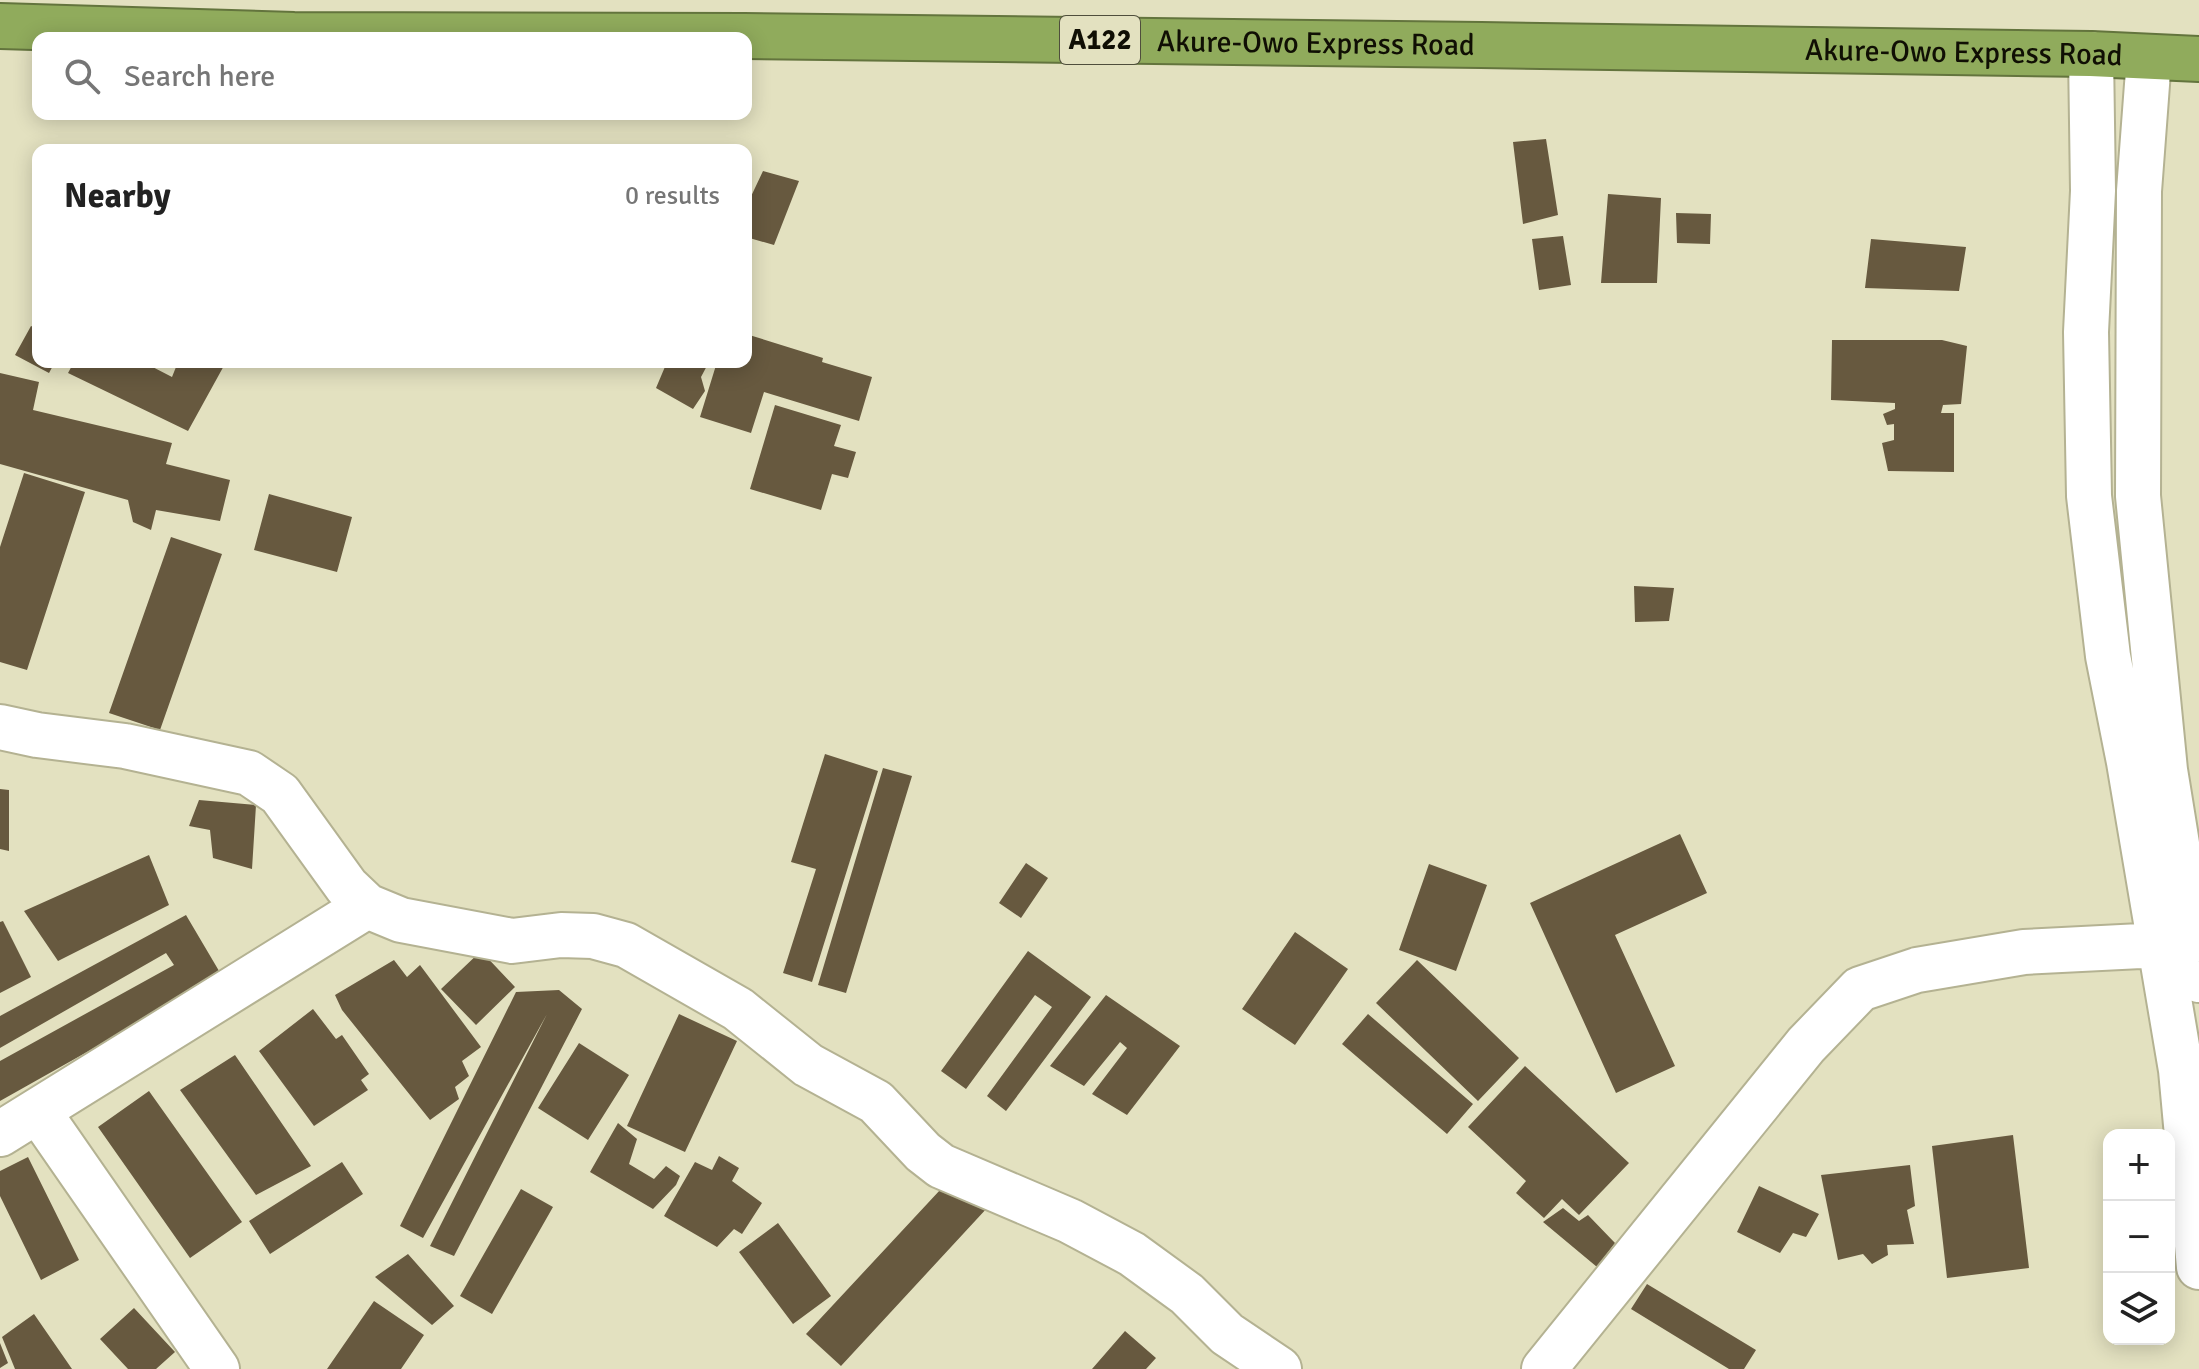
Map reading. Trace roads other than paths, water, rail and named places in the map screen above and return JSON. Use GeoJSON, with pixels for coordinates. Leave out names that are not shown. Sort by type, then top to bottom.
{"type":"FeatureCollection","features":[{"type":"Feature","properties":{"kind":"highway","name":"Akure-Owo Express Road"},"geometry":{"type":"LineString","coordinates":[[0,26],[196,32]]}},
{"type":"Feature","properties":{"kind":"highway","name":"Akure-Owo Express Road"},"geometry":{"type":"LineString","coordinates":[[752,36],[2091,54],[2199,59]]}},
{"type":"Feature","properties":{"kind":"street"},"geometry":{"type":"LineString","coordinates":[[2091,54],[2093,191],[2086,332],[2089,496],[2108,656],[2184,955]]}},
{"type":"Feature","properties":{"kind":"street"},"geometry":{"type":"LineString","coordinates":[[2149,58],[2139,191],[2138,496],[2184,955],[2199,1267]]}},
{"type":"Feature","properties":{"kind":"street"},"geometry":{"type":"LineString","coordinates":[[2093,191],[2139,191]]}},
{"type":"Feature","properties":{"kind":"street"},"geometry":{"type":"LineString","coordinates":[[2089,496],[2138,496]]}},
{"type":"Feature","properties":{"kind":"street"},"geometry":{"type":"LineString","coordinates":[[0,727],[125,746],[249,773],[280,794],[347,887],[367,906],[401,920],[512,941],[561,935],[593,936],[626,945],[738,1009],[808,1065],[876,1102],[923,1152],[941,1166],[1070,1221],[1132,1254],[1187,1294],[1227,1334],[1279,1369]]}},
{"type":"Feature","properties":{"kind":"street"},"geometry":{"type":"LineString","coordinates":[[0,1134],[367,906]]}},
{"type":"Feature","properties":{"kind":"street"},"geometry":{"type":"LineString","coordinates":[[1544,1369],[1806,1045],[1860,989],[1917,970],[2024,952],[2184,955]]}},
{"type":"Feature","properties":{"kind":"street"},"geometry":{"type":"LineString","coordinates":[[38,1111],[217,1369]]}}]}
